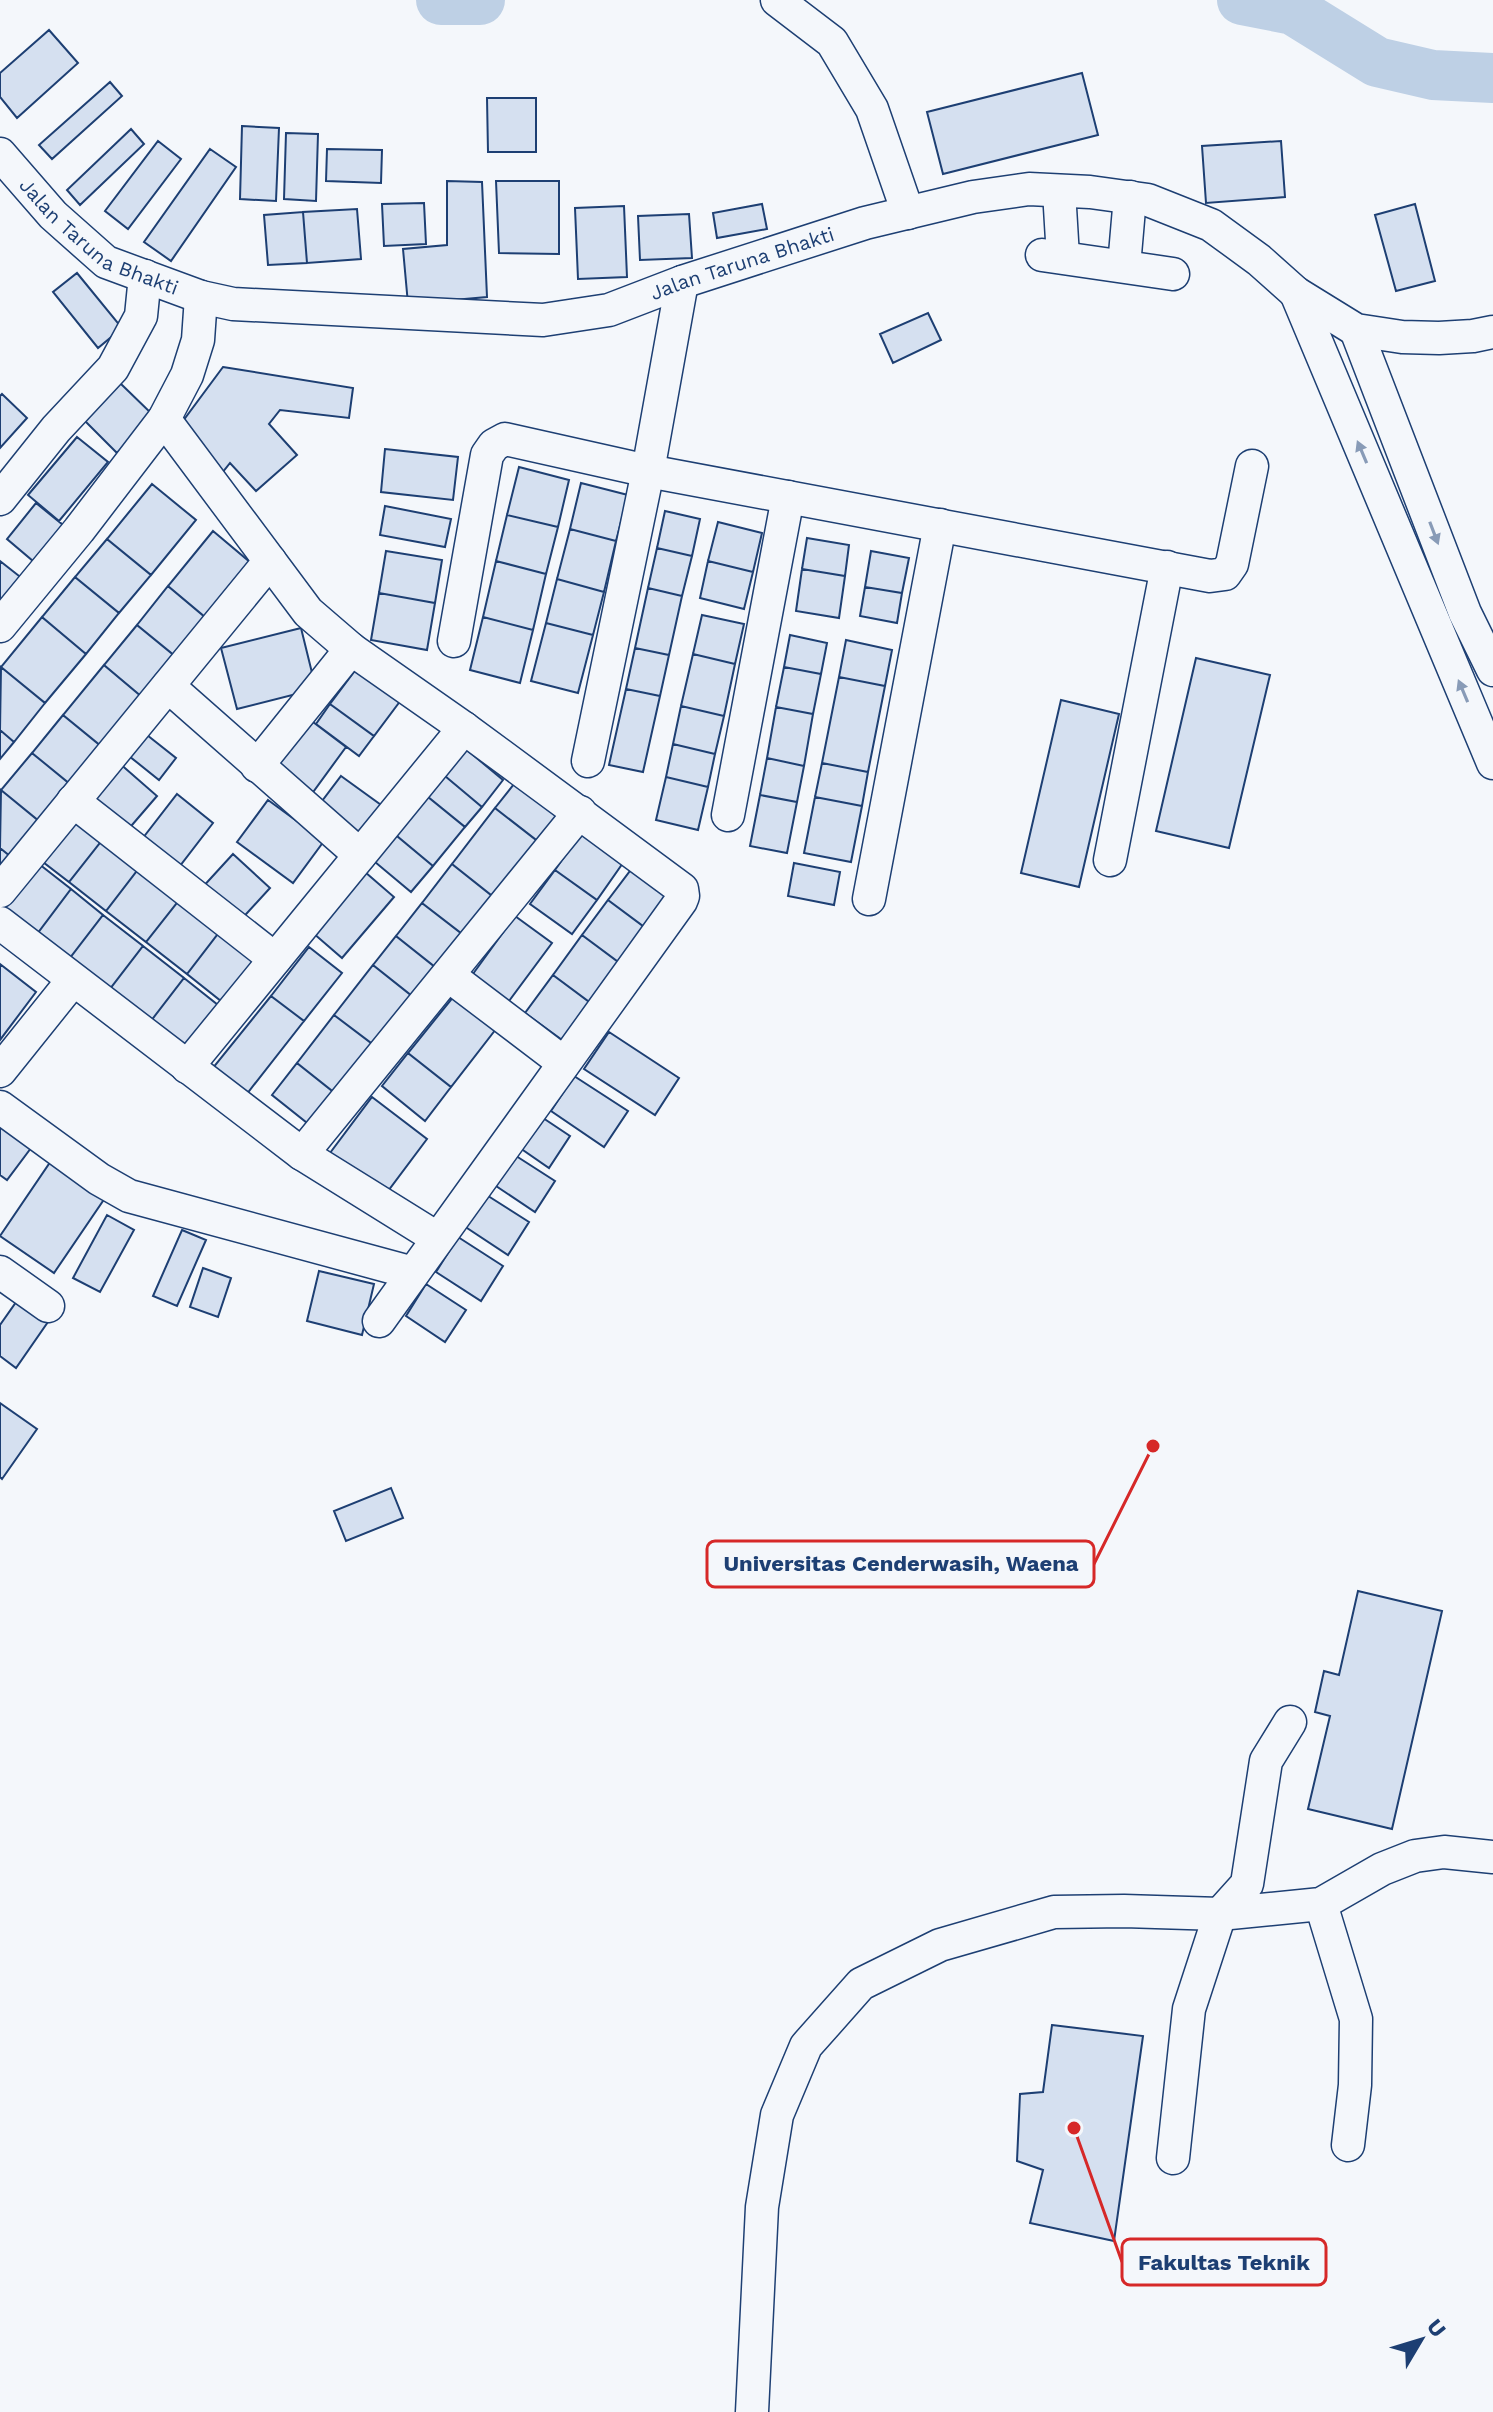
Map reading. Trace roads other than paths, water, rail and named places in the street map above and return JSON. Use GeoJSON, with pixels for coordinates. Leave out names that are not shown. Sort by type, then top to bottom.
{"type":"FeatureCollection","features":[{"type":"Feature","properties":{"kind":"street"},"geometry":{"type":"LineString","coordinates":[[777,0],[832,42],[872,109],[908,213]]}},
{"type":"Feature","properties":{"kind":"street","name":"Jalan Taruna Bhakti"},"geometry":{"type":"LineString","coordinates":[[0,154],[53,215],[106,262],[201,297],[233,304],[543,320],[609,310],[682,282],[865,223],[973,197],[1015,191],[1059,191],[1148,200],[1211,225],[1259,260],[1296,293],[1356,330],[1402,337],[1439,338],[1493,332]]}},
{"type":"Feature","properties":{"kind":"street"},"geometry":{"type":"LineString","coordinates":[[1059,191],[1053,256],[1173,274]]}},
{"type":"Feature","properties":{"kind":"street"},"geometry":{"type":"LineString","coordinates":[[1124,266],[1130,197]]}},
{"type":"Feature","properties":{"kind":"street"},"geometry":{"type":"LineString","coordinates":[[0,499],[56,429],[113,368],[141,316],[145,276]]}},
{"type":"Feature","properties":{"kind":"street"},"geometry":{"type":"LineString","coordinates":[[588,761],[648,471],[682,282]]}},
{"type":"Feature","properties":{"kind":"street"},"geometry":{"type":"LineString","coordinates":[[1296,293],[1493,763]]}},
{"type":"Feature","properties":{"kind":"street"},"geometry":{"type":"LineString","coordinates":[[0,626],[164,419],[187,375],[198,340],[201,297]]}},
{"type":"Feature","properties":{"kind":"street"},"geometry":{"type":"LineString","coordinates":[[1356,330],[1465,613],[1493,670]]}},
{"type":"Feature","properties":{"kind":"street"},"geometry":{"type":"LineString","coordinates":[[164,419],[308,612],[351,649],[677,884],[683,896],[379,1321]]}},
{"type":"Feature","properties":{"kind":"street"},"geometry":{"type":"LineString","coordinates":[[454,641],[487,455],[494,445],[505,439],[648,471],[1210,576],[1225,574],[1232,564],[1252,466]]}},
{"type":"Feature","properties":{"kind":"street"},"geometry":{"type":"LineString","coordinates":[[728,815],[788,497]]}},
{"type":"Feature","properties":{"kind":"street"},"geometry":{"type":"LineString","coordinates":[[869,899],[940,525]]}},
{"type":"Feature","properties":{"kind":"street"},"geometry":{"type":"LineString","coordinates":[[0,891],[270,561]]}},
{"type":"Feature","properties":{"kind":"street"},"geometry":{"type":"LineString","coordinates":[[1110,860],[1167,567]]}},
{"type":"Feature","properties":{"kind":"street"},"geometry":{"type":"LineString","coordinates":[[257,766],[351,649]]}},
{"type":"Feature","properties":{"kind":"street"},"geometry":{"type":"LineString","coordinates":[[168,686],[360,855]]}},
{"type":"Feature","properties":{"kind":"street"},"geometry":{"type":"LineString","coordinates":[[187,1067],[464,728]]}},
{"type":"Feature","properties":{"kind":"street"},"geometry":{"type":"LineString","coordinates":[[73,801],[275,959]]}},
{"type":"Feature","properties":{"kind":"street"},"geometry":{"type":"LineString","coordinates":[[302,1154],[580,812]]}},
{"type":"Feature","properties":{"kind":"street"},"geometry":{"type":"LineString","coordinates":[[0,923],[302,1154],[437,1238]]}},
{"type":"Feature","properties":{"kind":"street"},"geometry":{"type":"LineString","coordinates":[[448,975],[564,1063]]}},
{"type":"Feature","properties":{"kind":"street"},"geometry":{"type":"LineString","coordinates":[[0,1071],[73,980]]}},
{"type":"Feature","properties":{"kind":"street"},"geometry":{"type":"LineString","coordinates":[[0,1107],[99,1179],[129,1196],[413,1273]]}},
{"type":"Feature","properties":{"kind":"street"},"geometry":{"type":"LineString","coordinates":[[0,1272],[48,1306]]}},
{"type":"Feature","properties":{"kind":"street"},"geometry":{"type":"LineString","coordinates":[[1173,2158],[1189,2009],[1220,1914],[1247,1884],[1266,1761],[1290,1722]]}},
{"type":"Feature","properties":{"kind":"street"},"geometry":{"type":"LineString","coordinates":[[752,2412],[762,2207],[777,2115],[806,2046],[861,1984],[940,1945],[1054,1912],[1220,1914],[1321,1904],[1382,1869],[1415,1856],[1444,1852],[1493,1857]]}},
{"type":"Feature","properties":{"kind":"street"},"geometry":{"type":"LineString","coordinates":[[1321,1904],[1356,2019],[1355,2085],[1348,2145]]}},
{"type":"Feature","properties":{"kind":"waterway"},"geometry":{"type":"LineString","coordinates":[[441,0],[480,0]]}},
{"type":"Feature","properties":{"kind":"waterway"},"geometry":{"type":"LineString","coordinates":[[1242,0],[1293,10],[1377,62],[1433,75],[1493,78]]}},
{"type":"Feature","properties":{"kind":"place","name":"Universitas Cenderwasih, Waena"},"geometry":{"type":"Point","coordinates":[1153,1446]}},
{"type":"Feature","properties":{"kind":"place","name":"Fakultas Teknik"},"geometry":{"type":"Point","coordinates":[1074,2128]}}]}
